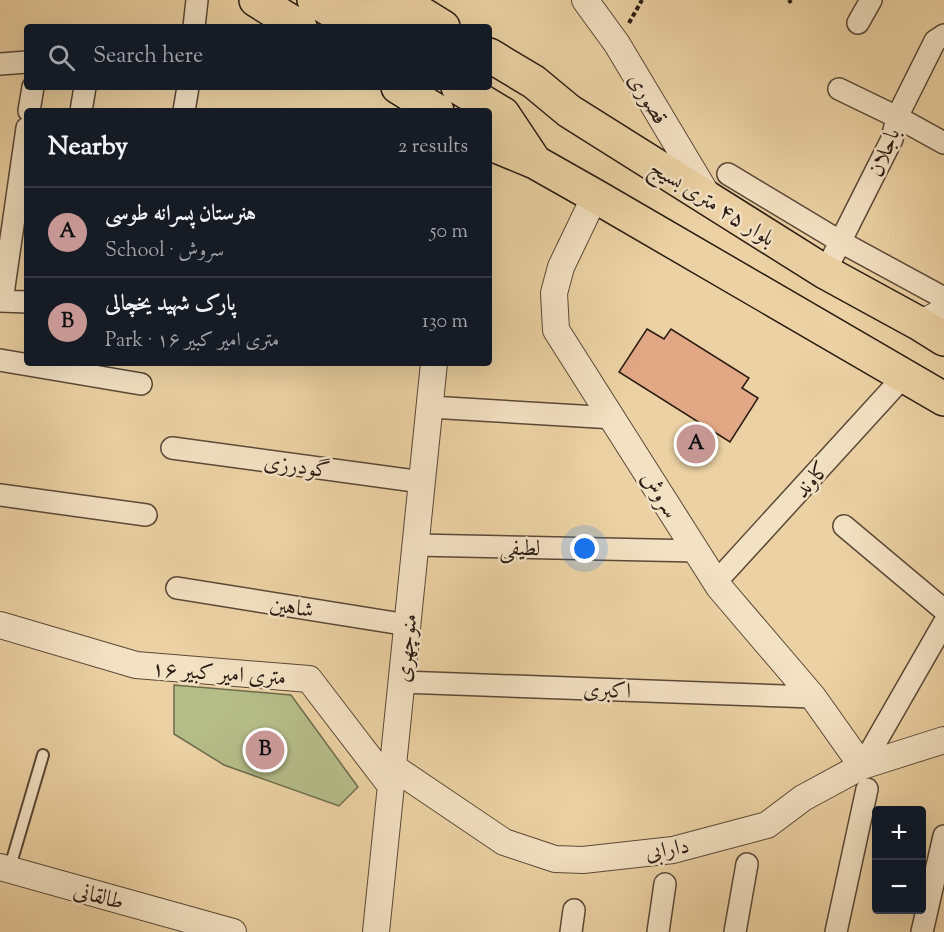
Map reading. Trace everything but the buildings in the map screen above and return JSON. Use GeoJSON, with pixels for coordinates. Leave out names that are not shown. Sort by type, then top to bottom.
{"type":"FeatureCollection","features":[{"type":"Feature","properties":{"kind":"main road"},"geometry":{"type":"LineString","coordinates":[[255,0],[295,24]]}},
{"type":"Feature","properties":{"kind":"main road"},"geometry":{"type":"LineString","coordinates":[[314,0],[353,24]]}},
{"type":"Feature","properties":{"kind":"main road"},"geometry":{"type":"LineString","coordinates":[[354,0],[394,24]]}},
{"type":"Feature","properties":{"kind":"main road"},"geometry":{"type":"LineString","coordinates":[[399,0],[438,24]]}},
{"type":"Feature","properties":{"kind":"main road","name":"بلوار ۴۵ متری بسیج"},"geometry":{"type":"LineString","coordinates":[[492,57],[534,82],[569,111],[719,186],[825,272],[936,324]]}},
{"type":"Feature","properties":{"kind":"main road"},"geometry":{"type":"LineString","coordinates":[[403,90],[432,108]]}},
{"type":"Feature","properties":{"kind":"main road"},"geometry":{"type":"LineString","coordinates":[[464,90],[499,108],[569,111]]}},
{"type":"Feature","properties":{"kind":"main road"},"geometry":{"type":"LineString","coordinates":[[499,108],[535,162],[944,399]]}},
{"type":"Feature","properties":{"kind":"street"},"geometry":{"type":"LineString","coordinates":[[194,24],[197,0]]}},
{"type":"Feature","properties":{"kind":"street","name":"قصوری"},"geometry":{"type":"LineString","coordinates":[[585,0],[719,186]]}},
{"type":"Feature","properties":{"kind":"street"},"geometry":{"type":"LineString","coordinates":[[858,23],[871,0]]}},
{"type":"Feature","properties":{"kind":"street","name":"باجلان"},"geometry":{"type":"LineString","coordinates":[[825,272],[892,139],[897,117],[935,41],[944,35]]}},
{"type":"Feature","properties":{"kind":"street"},"geometry":{"type":"LineString","coordinates":[[0,64],[24,62]]}},
{"type":"Feature","properties":{"kind":"street"},"geometry":{"type":"LineString","coordinates":[[839,89],[944,143]]}},
{"type":"Feature","properties":{"kind":"street"},"geometry":{"type":"LineString","coordinates":[[30,108],[32,90]]}},
{"type":"Feature","properties":{"kind":"street"},"geometry":{"type":"LineString","coordinates":[[82,108],[84,90]]}},
{"type":"Feature","properties":{"kind":"street"},"geometry":{"type":"LineString","coordinates":[[184,108],[188,90]]}},
{"type":"Feature","properties":{"kind":"street"},"geometry":{"type":"LineString","coordinates":[[24,148],[1,301],[24,302]]}},
{"type":"Feature","properties":{"kind":"street"},"geometry":{"type":"LineString","coordinates":[[719,186],[841,242],[944,298]]}},
{"type":"Feature","properties":{"kind":"street","name":"سروش"},"geometry":{"type":"LineString","coordinates":[[595,196],[561,267],[554,292],[556,330],[716,582],[813,697],[864,778]]}},
{"type":"Feature","properties":{"kind":"street"},"geometry":{"type":"LineString","coordinates":[[0,360],[24,364]]}},
{"type":"Feature","properties":{"kind":"street"},"geometry":{"type":"LineString","coordinates":[[35,366],[141,384]]}},
{"type":"Feature","properties":{"kind":"street","name":"منوچهری"},"geometry":{"type":"LineString","coordinates":[[376,932],[435,366]]}},
{"type":"Feature","properties":{"kind":"street","name":"کاوند"},"geometry":{"type":"LineString","coordinates":[[716,582],[905,375]]}},
{"type":"Feature","properties":{"kind":"street"},"geometry":{"type":"LineString","coordinates":[[430,407],[614,418]]}},
{"type":"Feature","properties":{"kind":"street","name":"گودرزی"},"geometry":{"type":"LineString","coordinates":[[172,448],[422,483]]}},
{"type":"Feature","properties":{"kind":"street"},"geometry":{"type":"LineString","coordinates":[[0,495],[146,515]]}},
{"type":"Feature","properties":{"kind":"street"},"geometry":{"type":"LineString","coordinates":[[844,526],[944,610]]}},
{"type":"Feature","properties":{"kind":"street","name":"لطیفی"},"geometry":{"type":"LineString","coordinates":[[416,545],[697,550]]}},
{"type":"Feature","properties":{"kind":"street","name":"شاهین"},"geometry":{"type":"LineString","coordinates":[[177,588],[408,625]]}},
{"type":"Feature","properties":{"kind":"street"},"geometry":{"type":"LineString","coordinates":[[836,932],[864,778],[944,623]]}},
{"type":"Feature","properties":{"kind":"street","name":"۱۶ متری امیر کبیر"},"geometry":{"type":"LineString","coordinates":[[0,625],[136,665],[309,679],[392,776]]}},
{"type":"Feature","properties":{"kind":"street","name":"اکبری"},"geometry":{"type":"LineString","coordinates":[[402,682],[813,697]]}},
{"type":"Feature","properties":{"kind":"street","name":"دارابی"},"geometry":{"type":"LineString","coordinates":[[392,776],[504,842],[555,860],[583,860],[673,850],[767,825],[803,798],[864,778],[944,740]]}},
{"type":"Feature","properties":{"kind":"street"},"geometry":{"type":"LineString","coordinates":[[922,932],[944,836]]}},
{"type":"Feature","properties":{"kind":"street"},"geometry":{"type":"LineString","coordinates":[[735,932],[747,864]]}},
{"type":"Feature","properties":{"kind":"street","name":"طالقانی"},"geometry":{"type":"LineString","coordinates":[[4,869],[233,932]]}},
{"type":"Feature","properties":{"kind":"street"},"geometry":{"type":"LineString","coordinates":[[658,932],[665,884]]}},
{"type":"Feature","properties":{"kind":"street"},"geometry":{"type":"LineString","coordinates":[[571,932],[574,910]]}},
{"type":"Feature","properties":{"kind":"lane"},"geometry":{"type":"LineString","coordinates":[[4,869],[43,755]]}},
{"type":"Feature","properties":{"kind":"green space"},"geometry":{"type":"Polygon","coordinates":[[[174,685],[291,695],[358,787],[339,806],[224,765],[174,734],[174,685]]]}},
{"type":"Feature","properties":{"kind":"place","name":"هنرستان پسرانه طوسی"},"geometry":{"type":"Point","coordinates":[696,444]}},
{"type":"Feature","properties":{"kind":"place","name":"پارک شهید یخچالی"},"geometry":{"type":"Point","coordinates":[265,750]}}]}
